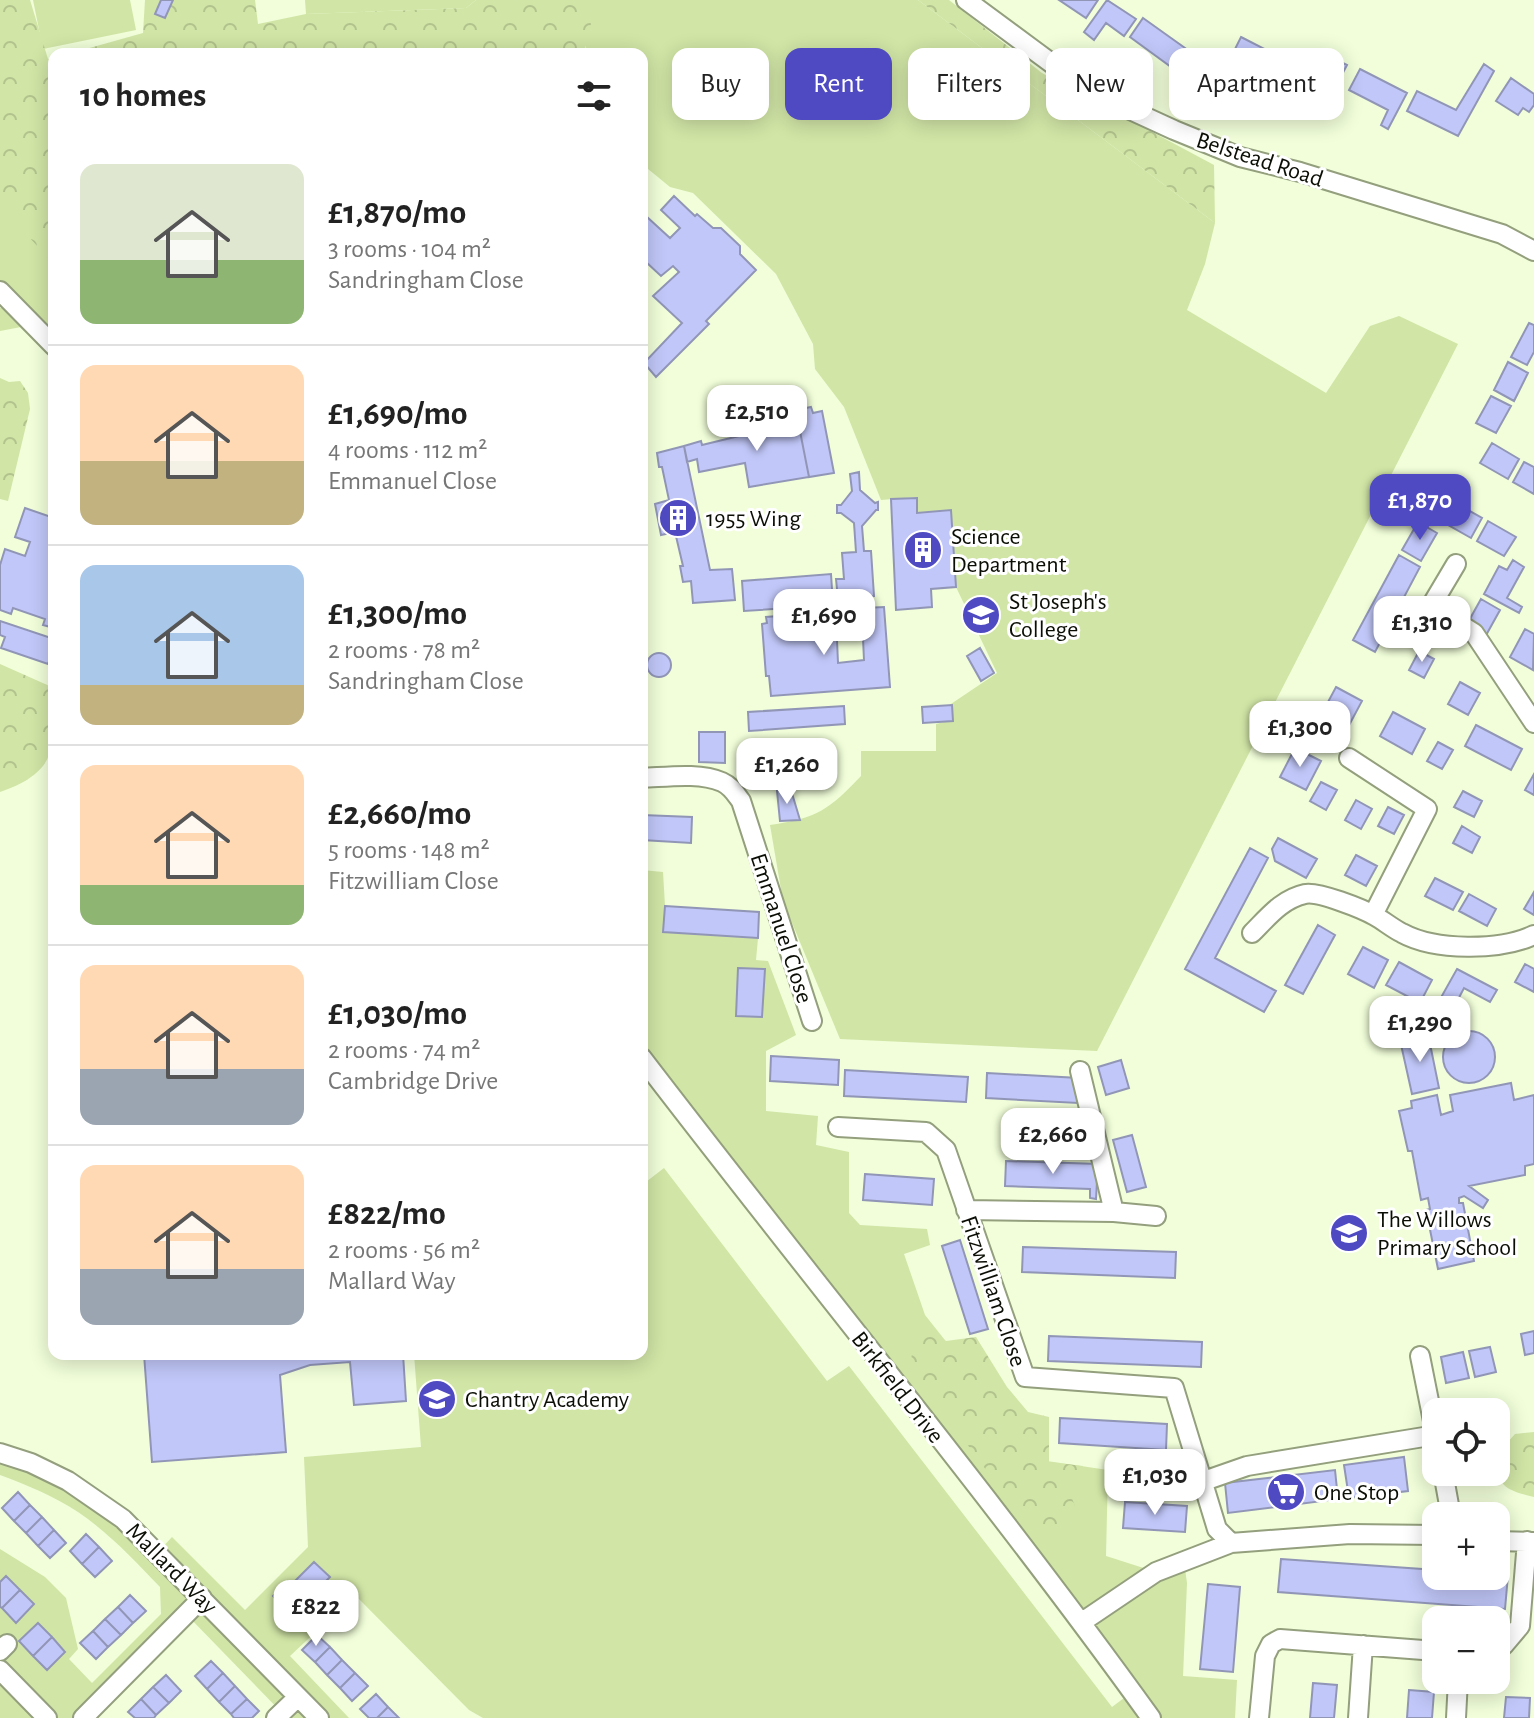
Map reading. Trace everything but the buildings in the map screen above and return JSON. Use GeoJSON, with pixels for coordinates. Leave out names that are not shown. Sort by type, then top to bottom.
{"type":"FeatureCollection","features":[{"type":"Feature","properties":{"kind":"street","name":"Belstead Road"},"geometry":{"type":"LineString","coordinates":[[966,0],[1089,91],[1174,130],[1240,157],[1300,172],[1502,234],[1534,251]]}},
{"type":"Feature","properties":{"kind":"street"},"geometry":{"type":"LineString","coordinates":[[0,291],[48,340]]}},
{"type":"Feature","properties":{"kind":"street"},"geometry":{"type":"LineString","coordinates":[[1456,564],[1431,606],[1474,633],[1534,723]]}},
{"type":"Feature","properties":{"kind":"street"},"geometry":{"type":"LineString","coordinates":[[1349,758],[1427,809],[1373,915]]}},
{"type":"Feature","properties":{"kind":"street","name":"Emmanuel Close"},"geometry":{"type":"LineString","coordinates":[[648,778],[702,777],[722,782],[733,789],[741,801],[812,1021]]}},
{"type":"Feature","properties":{"kind":"street"},"geometry":{"type":"LineString","coordinates":[[1252,933],[1281,903],[1308,893],[1373,915],[1404,935],[1444,946],[1492,946],[1534,935]]}},
{"type":"Feature","properties":{"kind":"street","name":"Birkfield Drive"},"geometry":{"type":"LineString","coordinates":[[648,1066],[1082,1622],[1151,1718]]}},
{"type":"Feature","properties":{"kind":"street"},"geometry":{"type":"LineString","coordinates":[[1080,1071],[1114,1212]]}},
{"type":"Feature","properties":{"kind":"street","name":"Fitzwilliam Close"},"geometry":{"type":"LineString","coordinates":[[838,1127],[926,1132],[946,1150],[1025,1377],[1174,1388],[1217,1529],[1231,1543]]}},
{"type":"Feature","properties":{"kind":"street"},"geometry":{"type":"LineString","coordinates":[[966,1210],[1114,1212],[1156,1216]]}},
{"type":"Feature","properties":{"kind":"street"},"geometry":{"type":"LineString","coordinates":[[1420,1356],[1428,1398]]}},
{"type":"Feature","properties":{"kind":"street"},"geometry":{"type":"LineString","coordinates":[[1204,1481],[1247,1466],[1422,1438]]}},
{"type":"Feature","properties":{"kind":"street","name":"Mallard Way"},"geometry":{"type":"LineString","coordinates":[[0,1453],[48,1470],[105,1505],[142,1537],[319,1718]]}},
{"type":"Feature","properties":{"kind":"street"},"geometry":{"type":"LineString","coordinates":[[1082,1622],[1156,1572],[1231,1543],[1350,1534],[1422,1535]]}},
{"type":"Feature","properties":{"kind":"street"},"geometry":{"type":"LineString","coordinates":[[1510,1541],[1530,1542],[1520,1626],[1510,1638]]}},
{"type":"Feature","properties":{"kind":"street"},"geometry":{"type":"LineString","coordinates":[[83,1718],[202,1598]]}},
{"type":"Feature","properties":{"kind":"street"},"geometry":{"type":"LineString","coordinates":[[1259,1718],[1265,1656],[1271,1644],[1280,1639],[1422,1650]]}},
{"type":"Feature","properties":{"kind":"street"},"geometry":{"type":"LineString","coordinates":[[1358,1718],[1363,1645]]}},
{"type":"Feature","properties":{"kind":"street"},"geometry":{"type":"LineString","coordinates":[[0,1670],[47,1718]]}},
{"type":"Feature","properties":{"kind":"street"},"geometry":{"type":"LineString","coordinates":[[1456,1718],[1457,1694]]}},
{"type":"Feature","properties":{"kind":"street"},"geometry":{"type":"LineString","coordinates":[[276,1718],[298,1697]]}},
{"type":"Feature","properties":{"kind":"green space"},"geometry":{"type":"Polygon","coordinates":[[[0,0],[30,0],[48,59],[48,258],[0,206],[0,0]]]}},
{"type":"Feature","properties":{"kind":"green space"},"geometry":{"type":"Polygon","coordinates":[[[33,0],[130,0],[136,30],[43,49],[33,0]]]}},
{"type":"Feature","properties":{"kind":"green space"},"geometry":{"type":"Polygon","coordinates":[[[145,0],[255,0],[258,24],[306,14],[466,8],[476,0],[590,0],[591,31],[585,48],[89,48],[143,33],[145,0]]]}},
{"type":"Feature","properties":{"kind":"green space"},"geometry":{"type":"Polygon","coordinates":[[[305,0],[476,0],[466,8],[306,14],[305,0]]]}},
{"type":"Feature","properties":{"kind":"green space","name":"St Joseph's College"},"geometry":{"type":"Polygon","coordinates":[[[584,0],[918,0],[982,48],[908,48],[908,120],[1030,120],[1030,84],[1046,96],[1046,120],[1078,120],[1215,223],[1205,264],[1187,310],[1326,393],[1370,326],[1399,316],[1458,344],[1097,1051],[840,1039],[783,901],[770,825],[800,819],[831,805],[861,776],[861,751],[936,751],[936,724],[944,722],[945,708],[997,673],[956,587],[951,511],[917,513],[916,497],[881,500],[844,407],[815,369],[813,344],[776,274],[693,193],[670,187],[648,169],[648,48],[586,48],[584,0]]]}},
{"type":"Feature","properties":{"kind":"green space"},"geometry":{"type":"Polygon","coordinates":[[[918,0],[949,0],[1010,48],[982,48],[918,0]]]}},
{"type":"Feature","properties":{"kind":"green space"},"geometry":{"type":"Polygon","coordinates":[[[1030,64],[1046,75],[1046,96],[1030,84],[1030,64]]]}},
{"type":"Feature","properties":{"kind":"green space"},"geometry":{"type":"Polygon","coordinates":[[[1078,120],[1130,120],[1214,165],[1215,223],[1078,120]]]}},
{"type":"Feature","properties":{"kind":"green space"},"geometry":{"type":"Polygon","coordinates":[[[0,203],[48,255],[48,340],[0,291],[0,203]]]}},
{"type":"Feature","properties":{"kind":"green space"},"geometry":{"type":"Polygon","coordinates":[[[2,308],[21,327],[0,331],[2,308]]]}},
{"type":"Feature","properties":{"kind":"green space"},"geometry":{"type":"Polygon","coordinates":[[[0,378],[9,382],[20,381],[28,393],[30,409],[8,501],[0,499],[0,378]]]}},
{"type":"Feature","properties":{"kind":"green space"},"geometry":{"type":"Polygon","coordinates":[[[0,664],[48,685],[48,757],[34,775],[0,792],[0,664]]]}},
{"type":"Feature","properties":{"kind":"green space","name":"Chantry Academy"},"geometry":{"type":"Polygon","coordinates":[[[648,871],[663,872],[665,906],[758,938],[756,960],[768,961],[796,1035],[766,1051],[766,1111],[818,1116],[816,1145],[849,1152],[849,1213],[860,1225],[927,1229],[930,1245],[904,1254],[925,1315],[1040,1460],[1108,1470],[1106,1556],[1156,1572],[1184,1562],[1187,1583],[1183,1676],[1237,1680],[1235,1718],[483,1718],[469,1710],[355,1595],[290,1656],[349,1718],[287,1718],[186,1614],[83,1718],[0,1718],[0,1549],[45,1577],[66,1598],[78,1649],[69,1659],[92,1683],[161,1614],[160,1587],[131,1557],[69,1506],[0,1475],[0,1453],[31,1463],[158,1552],[172,1537],[245,1610],[308,1547],[304,1457],[421,1447],[414,1360],[648,1360],[648,1180],[664,1168],[827,1381],[849,1366],[1112,1707],[1132,1692],[648,1066],[648,871]]]}},
{"type":"Feature","properties":{"kind":"green space"},"geometry":{"type":"Polygon","coordinates":[[[929,1329],[946,1341],[976,1337],[1007,1387],[1028,1412],[1049,1417],[1049,1462],[1083,1466],[1071,1496],[1081,1521],[1069,1532],[1022,1516],[910,1365],[914,1343],[929,1329]]]}},
{"type":"Feature","properties":{"kind":"green space"},"geometry":{"type":"Polygon","coordinates":[[[1534,1432],[1534,1497],[1505,1486],[1510,1486],[1510,1440],[1515,1434],[1534,1432]]]}},
{"type":"Feature","properties":{"kind":"place","name":"1955 Wing"},"geometry":{"type":"Point","coordinates":[678,518]}},
{"type":"Feature","properties":{"kind":"place","name":"Science Department"},"geometry":{"type":"Point","coordinates":[923,550]}},
{"type":"Feature","properties":{"kind":"place","name":"St Joseph's College"},"geometry":{"type":"Point","coordinates":[981,615]}},
{"type":"Feature","properties":{"kind":"place","name":"The Willows Primary School"},"geometry":{"type":"Point","coordinates":[1349,1233]}},
{"type":"Feature","properties":{"kind":"place","name":"Chantry Academy"},"geometry":{"type":"Point","coordinates":[437,1399]}},
{"type":"Feature","properties":{"kind":"place","name":"One Stop"},"geometry":{"type":"Point","coordinates":[1286,1492]}}]}
